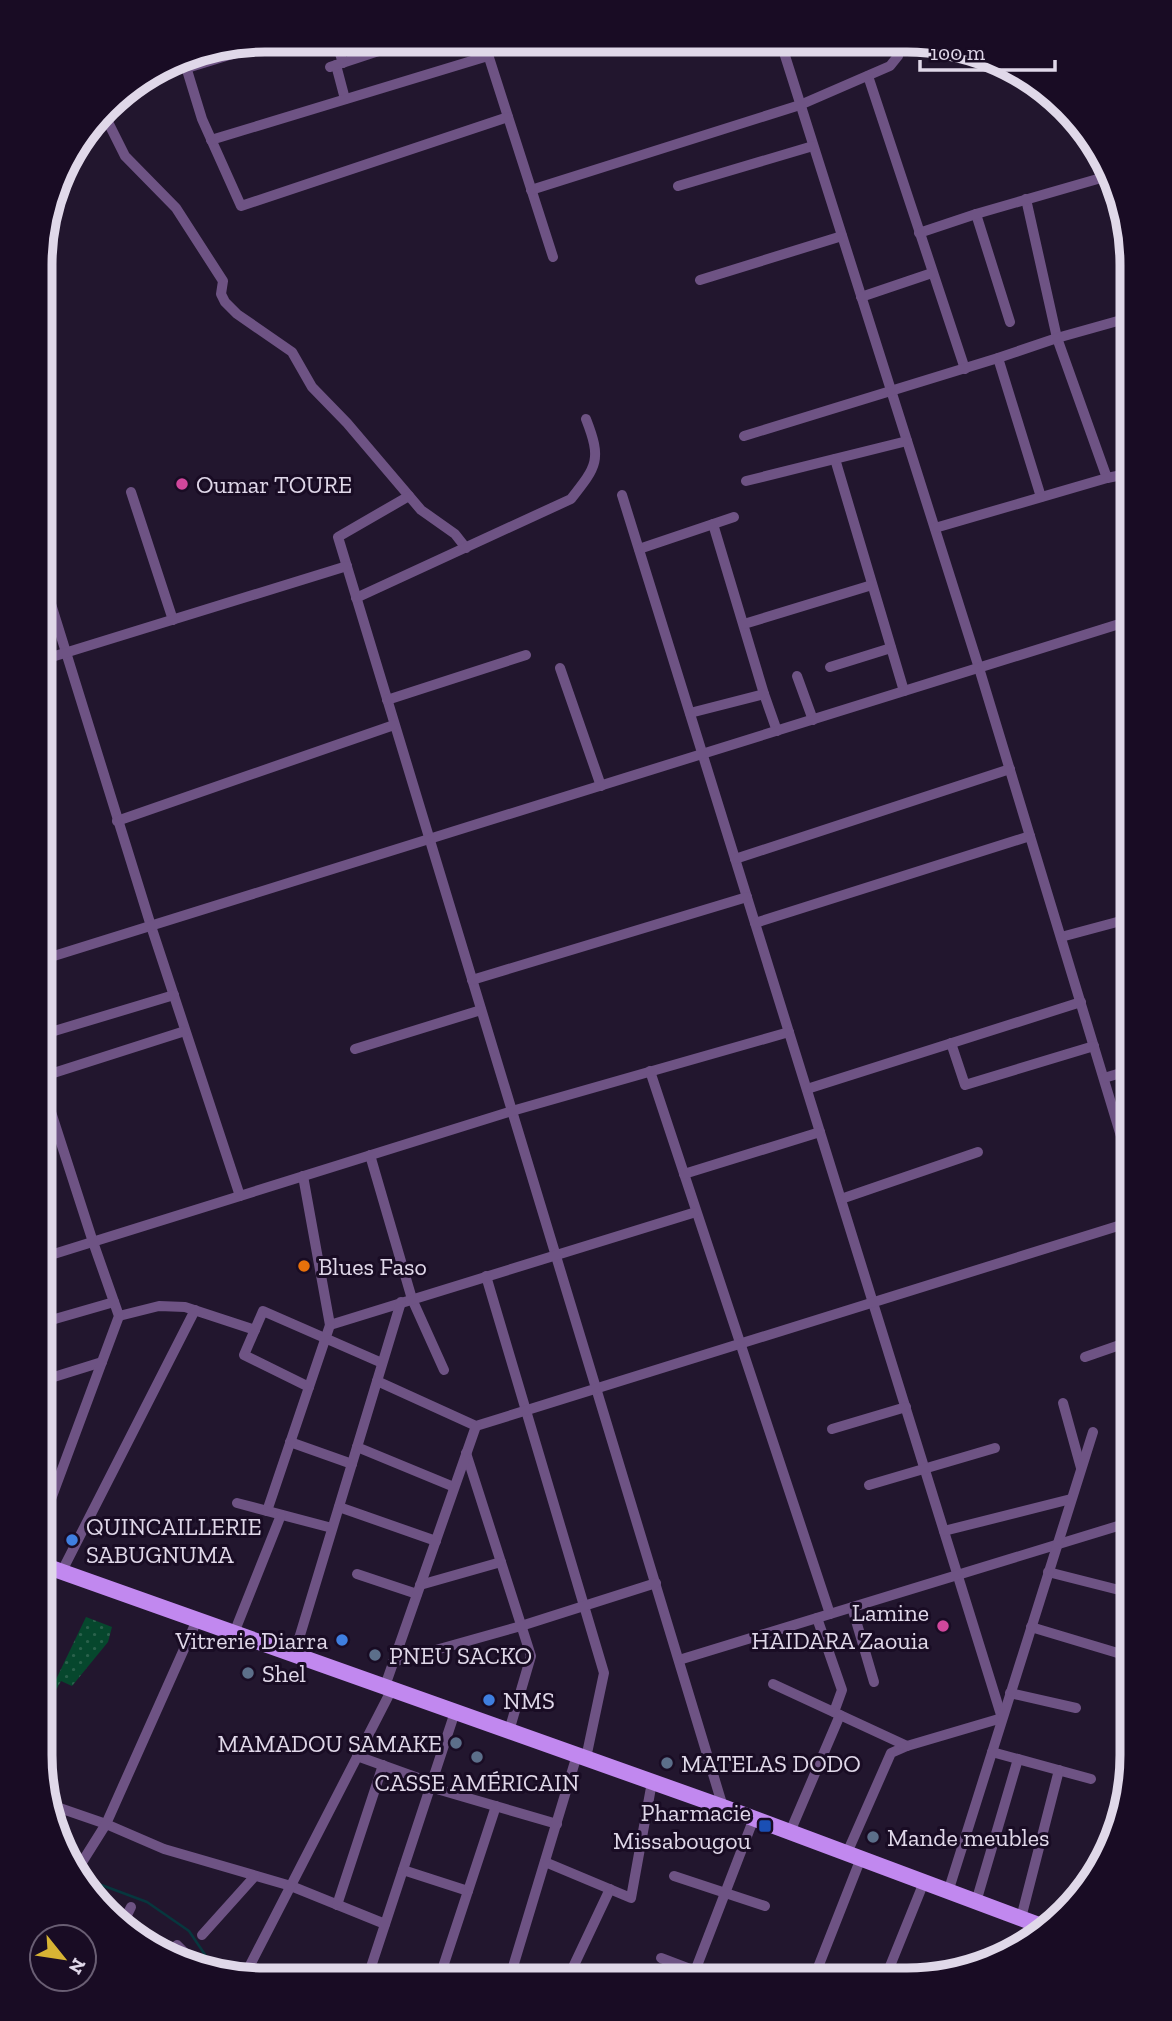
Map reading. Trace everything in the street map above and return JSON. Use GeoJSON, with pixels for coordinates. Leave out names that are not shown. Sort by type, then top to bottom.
{"type":"FeatureCollection","features":[{"type":"Feature","properties":{"kind":"main road"},"geometry":{"type":"LineString","coordinates":[[52,1568],[754,1818],[1034,1923]]}},
{"type":"Feature","properties":{"kind":"street"},"geometry":{"type":"LineString","coordinates":[[336,52],[336,65],[345,99]]}},
{"type":"Feature","properties":{"kind":"street"},"geometry":{"type":"LineString","coordinates":[[336,65],[376,52]]}},
{"type":"Feature","properties":{"kind":"street"},"geometry":{"type":"LineString","coordinates":[[487,52],[553,257]]}},
{"type":"Feature","properties":{"kind":"street"},"geometry":{"type":"LineString","coordinates":[[784,52],[979,668],[1119,1130]]}},
{"type":"Feature","properties":{"kind":"street"},"geometry":{"type":"LineString","coordinates":[[531,190],[800,105],[890,66],[899,52]]}},
{"type":"Feature","properties":{"kind":"street"},"geometry":{"type":"LineString","coordinates":[[211,140],[488,56]]}},
{"type":"Feature","properties":{"kind":"street"},"geometry":{"type":"LineString","coordinates":[[219,58],[187,68],[202,119],[241,206],[508,117]]}},
{"type":"Feature","properties":{"kind":"street"},"geometry":{"type":"LineString","coordinates":[[868,76],[965,369]]}},
{"type":"Feature","properties":{"kind":"street"},"geometry":{"type":"LineString","coordinates":[[108,122],[125,156],[183,218],[223,282],[221,294],[225,302],[237,314],[292,352],[312,387],[347,423],[421,510],[455,534],[466,548]]}},
{"type":"Feature","properties":{"kind":"street"},"geometry":{"type":"LineString","coordinates":[[678,186],[813,146]]}},
{"type":"Feature","properties":{"kind":"street"},"geometry":{"type":"LineString","coordinates":[[919,233],[1100,178]]}},
{"type":"Feature","properties":{"kind":"street"},"geometry":{"type":"LineString","coordinates":[[1026,199],[1057,338],[1107,478]]}},
{"type":"Feature","properties":{"kind":"street"},"geometry":{"type":"LineString","coordinates":[[976,214],[1010,322]]}},
{"type":"Feature","properties":{"kind":"street"},"geometry":{"type":"LineString","coordinates":[[700,280],[842,236]]}},
{"type":"Feature","properties":{"kind":"street"},"geometry":{"type":"LineString","coordinates":[[861,298],[932,273]]}},
{"type":"Feature","properties":{"kind":"street"},"geometry":{"type":"LineString","coordinates":[[744,436],[1120,320]]}},
{"type":"Feature","properties":{"kind":"street"},"geometry":{"type":"LineString","coordinates":[[998,358],[1041,497]]}},
{"type":"Feature","properties":{"kind":"street"},"geometry":{"type":"LineString","coordinates":[[356,598],[570,499],[588,477],[596,460],[595,441],[586,419]]}},
{"type":"Feature","properties":{"kind":"street"},"geometry":{"type":"LineString","coordinates":[[746,481],[907,441]]}},
{"type":"Feature","properties":{"kind":"street"},"geometry":{"type":"LineString","coordinates":[[835,459],[904,691]]}},
{"type":"Feature","properties":{"kind":"street"},"geometry":{"type":"LineString","coordinates":[[934,528],[1120,475]]}},
{"type":"Feature","properties":{"kind":"street"},"geometry":{"type":"LineString","coordinates":[[131,492],[173,620]]}},
{"type":"Feature","properties":{"kind":"street"},"geometry":{"type":"LineString","coordinates":[[622,495],[1002,1718]]}},
{"type":"Feature","properties":{"kind":"street"},"geometry":{"type":"LineString","coordinates":[[409,496],[338,537],[723,1807]]}},
{"type":"Feature","properties":{"kind":"street"},"geometry":{"type":"LineString","coordinates":[[639,549],[734,517]]}},
{"type":"Feature","properties":{"kind":"street"},"geometry":{"type":"LineString","coordinates":[[713,524],[777,731]]}},
{"type":"Feature","properties":{"kind":"street"},"geometry":{"type":"LineString","coordinates":[[52,657],[346,566]]}},
{"type":"Feature","properties":{"kind":"street"},"geometry":{"type":"LineString","coordinates":[[744,624],[872,584]]}},
{"type":"Feature","properties":{"kind":"street"},"geometry":{"type":"LineString","coordinates":[[52,610],[117,821],[240,1196]]}},
{"type":"Feature","properties":{"kind":"street"},"geometry":{"type":"LineString","coordinates":[[52,957],[1120,624]]}},
{"type":"Feature","properties":{"kind":"street"},"geometry":{"type":"LineString","coordinates":[[830,667],[891,648]]}},
{"type":"Feature","properties":{"kind":"street"},"geometry":{"type":"LineString","coordinates":[[387,700],[526,655]]}},
{"type":"Feature","properties":{"kind":"street"},"geometry":{"type":"LineString","coordinates":[[560,668],[601,786]]}},
{"type":"Feature","properties":{"kind":"street"},"geometry":{"type":"LineString","coordinates":[[797,676],[813,720]]}},
{"type":"Feature","properties":{"kind":"street"},"geometry":{"type":"LineString","coordinates":[[690,713],[764,694]]}},
{"type":"Feature","properties":{"kind":"street"},"geometry":{"type":"LineString","coordinates":[[117,821],[394,725]]}},
{"type":"Feature","properties":{"kind":"street"},"geometry":{"type":"LineString","coordinates":[[736,859],[1010,769]]}},
{"type":"Feature","properties":{"kind":"street"},"geometry":{"type":"LineString","coordinates":[[755,923],[1030,836]]}},
{"type":"Feature","properties":{"kind":"street"},"geometry":{"type":"LineString","coordinates":[[472,980],[747,897]]}},
{"type":"Feature","properties":{"kind":"street"},"geometry":{"type":"LineString","coordinates":[[1061,937],[1120,921]]}},
{"type":"Feature","properties":{"kind":"street"},"geometry":{"type":"LineString","coordinates":[[52,1032],[173,995]]}},
{"type":"Feature","properties":{"kind":"street"},"geometry":{"type":"LineString","coordinates":[[807,1089],[1081,1002]]}},
{"type":"Feature","properties":{"kind":"street"},"geometry":{"type":"LineString","coordinates":[[355,1049],[481,1010]]}},
{"type":"Feature","properties":{"kind":"street"},"geometry":{"type":"LineString","coordinates":[[52,1075],[186,1031]]}},
{"type":"Feature","properties":{"kind":"street"},"geometry":{"type":"LineString","coordinates":[[52,1255],[512,1111],[789,1032]]}},
{"type":"Feature","properties":{"kind":"street"},"geometry":{"type":"LineString","coordinates":[[951,1044],[965,1085],[1094,1046]]}},
{"type":"Feature","properties":{"kind":"street"},"geometry":{"type":"LineString","coordinates":[[650,1071],[830,1614]]}},
{"type":"Feature","properties":{"kind":"street"},"geometry":{"type":"LineString","coordinates":[[1104,1078],[1119,1074]]}},
{"type":"Feature","properties":{"kind":"street"},"geometry":{"type":"LineString","coordinates":[[52,1113],[120,1316],[52,1496]]}},
{"type":"Feature","properties":{"kind":"street"},"geometry":{"type":"LineString","coordinates":[[684,1174],[820,1132]]}},
{"type":"Feature","properties":{"kind":"street"},"geometry":{"type":"LineString","coordinates":[[841,1199],[978,1152]]}},
{"type":"Feature","properties":{"kind":"street"},"geometry":{"type":"LineString","coordinates":[[370,1155],[412,1299],[444,1370]]}},
{"type":"Feature","properties":{"kind":"street"},"geometry":{"type":"LineString","coordinates":[[267,1511],[330,1325],[303,1176]]}},
{"type":"Feature","properties":{"kind":"street"},"geometry":{"type":"LineString","coordinates":[[330,1325],[696,1212]]}},
{"type":"Feature","properties":{"kind":"street"},"geometry":{"type":"LineString","coordinates":[[377,1381],[476,1426],[1119,1226]]}},
{"type":"Feature","properties":{"kind":"street"},"geometry":{"type":"LineString","coordinates":[[486,1276],[604,1674],[582,1757],[556,1824],[513,1968]]}},
{"type":"Feature","properties":{"kind":"street"},"geometry":{"type":"LineString","coordinates":[[52,1320],[114,1302]]}},
{"type":"Feature","properties":{"kind":"street"},"geometry":{"type":"LineString","coordinates":[[294,1655],[401,1302]]}},
{"type":"Feature","properties":{"kind":"street"},"geometry":{"type":"LineString","coordinates":[[120,1316],[159,1306],[185,1307],[255,1330]]}},
{"type":"Feature","properties":{"kind":"street"},"geometry":{"type":"LineString","coordinates":[[52,1563],[195,1310]]}},
{"type":"Feature","properties":{"kind":"street"},"geometry":{"type":"LineString","coordinates":[[309,1387],[244,1355],[263,1311],[383,1363]]}},
{"type":"Feature","properties":{"kind":"street"},"geometry":{"type":"LineString","coordinates":[[1085,1357],[1119,1345]]}},
{"type":"Feature","properties":{"kind":"street"},"geometry":{"type":"LineString","coordinates":[[52,1378],[102,1362]]}},
{"type":"Feature","properties":{"kind":"street"},"geometry":{"type":"LineString","coordinates":[[1063,1403],[1081,1468]]}},
{"type":"Feature","properties":{"kind":"street"},"geometry":{"type":"LineString","coordinates":[[832,1429],[906,1407]]}},
{"type":"Feature","properties":{"kind":"street"},"geometry":{"type":"LineString","coordinates":[[249,1967],[357,1756],[388,1688],[393,1662],[476,1426]]}},
{"type":"Feature","properties":{"kind":"street"},"geometry":{"type":"LineString","coordinates":[[948,1892],[1093,1432]]}},
{"type":"Feature","properties":{"kind":"street"},"geometry":{"type":"LineString","coordinates":[[290,1442],[352,1464]]}},
{"type":"Feature","properties":{"kind":"street"},"geometry":{"type":"LineString","coordinates":[[357,1447],[454,1487]]}},
{"type":"Feature","properties":{"kind":"street"},"geometry":{"type":"LineString","coordinates":[[869,1485],[995,1448]]}},
{"type":"Feature","properties":{"kind":"street"},"geometry":{"type":"LineString","coordinates":[[466,1453],[531,1656],[509,1731]]}},
{"type":"Feature","properties":{"kind":"street"},"geometry":{"type":"LineString","coordinates":[[944,1531],[1071,1499]]}},
{"type":"Feature","properties":{"kind":"street"},"geometry":{"type":"LineString","coordinates":[[237,1503],[332,1528]]}},
{"type":"Feature","properties":{"kind":"street"},"geometry":{"type":"LineString","coordinates":[[339,1507],[436,1541]]}},
{"type":"Feature","properties":{"kind":"street"},"geometry":{"type":"LineString","coordinates":[[234,1633],[281,1515]]}},
{"type":"Feature","properties":{"kind":"street"},"geometry":{"type":"LineString","coordinates":[[679,1660],[1119,1526]]}},
{"type":"Feature","properties":{"kind":"street"},"geometry":{"type":"LineString","coordinates":[[357,1574],[419,1590],[501,1562]]}},
{"type":"Feature","properties":{"kind":"street"},"geometry":{"type":"LineString","coordinates":[[1048,1572],[1119,1590]]}},
{"type":"Feature","properties":{"kind":"street"},"geometry":{"type":"LineString","coordinates":[[393,1662],[521,1626],[656,1583]]}},
{"type":"Feature","properties":{"kind":"street"},"geometry":{"type":"LineString","coordinates":[[852,1607],[874,1682]]}},
{"type":"Feature","properties":{"kind":"street"},"geometry":{"type":"LineString","coordinates":[[790,1832],[837,1714],[842,1690],[817,1618]]}},
{"type":"Feature","properties":{"kind":"street"},"geometry":{"type":"LineString","coordinates":[[82,1862],[106,1824],[197,1620]]}},
{"type":"Feature","properties":{"kind":"street"},"geometry":{"type":"LineString","coordinates":[[1031,1627],[1119,1653]]}},
{"type":"Feature","properties":{"kind":"street"},"geometry":{"type":"LineString","coordinates":[[773,1684],[906,1746]]}},
{"type":"Feature","properties":{"kind":"street"},"geometry":{"type":"LineString","coordinates":[[1010,1693],[1076,1708]]}},
{"type":"Feature","properties":{"kind":"street"},"geometry":{"type":"LineString","coordinates":[[371,1968],[455,1712]]}},
{"type":"Feature","properties":{"kind":"street"},"geometry":{"type":"LineString","coordinates":[[817,1968],[891,1753],[906,1746],[1002,1718]]}},
{"type":"Feature","properties":{"kind":"street"},"geometry":{"type":"LineString","coordinates":[[992,1752],[1091,1779]]}},
{"type":"Feature","properties":{"kind":"street"},"geometry":{"type":"LineString","coordinates":[[357,1756],[431,1785],[556,1824]]}},
{"type":"Feature","properties":{"kind":"street"},"geometry":{"type":"LineString","coordinates":[[976,1902],[1018,1759]]}},
{"type":"Feature","properties":{"kind":"street"},"geometry":{"type":"LineString","coordinates":[[337,1905],[383,1765]]}},
{"type":"Feature","properties":{"kind":"street"},"geometry":{"type":"LineString","coordinates":[[1034,1923],[1059,1770]]}},
{"type":"Feature","properties":{"kind":"street"},"geometry":{"type":"LineString","coordinates":[[545,1862],[631,1898],[653,1782]]}},
{"type":"Feature","properties":{"kind":"street"},"geometry":{"type":"LineString","coordinates":[[443,1968],[496,1806]]}},
{"type":"Feature","properties":{"kind":"street"},"geometry":{"type":"LineString","coordinates":[[60,1808],[164,1849],[291,1886],[385,1924]]}},
{"type":"Feature","properties":{"kind":"street"},"geometry":{"type":"LineString","coordinates":[[696,1968],[754,1818]]}},
{"type":"Feature","properties":{"kind":"street"},"geometry":{"type":"LineString","coordinates":[[403,1870],[468,1892]]}},
{"type":"Feature","properties":{"kind":"street"},"geometry":{"type":"LineString","coordinates":[[674,1875],[765,1906]]}},
{"type":"Feature","properties":{"kind":"street"},"geometry":{"type":"LineString","coordinates":[[202,1935],[255,1876]]}},
{"type":"Feature","properties":{"kind":"street"},"geometry":{"type":"LineString","coordinates":[[889,1968],[924,1882]]}},
{"type":"Feature","properties":{"kind":"street"},"geometry":{"type":"LineString","coordinates":[[573,1968],[610,1889]]}},
{"type":"Feature","properties":{"kind":"street"},"geometry":{"type":"LineString","coordinates":[[126,1917],[131,1907]]}},
{"type":"Feature","properties":{"kind":"street"},"geometry":{"type":"LineString","coordinates":[[660,1958],[687,1968]]}},
{"type":"Feature","properties":{"kind":"green space"},"geometry":{"type":"Polygon","coordinates":[[[86,1617],[112,1627],[108,1642],[72,1686],[61,1681],[52,1697],[52,1688],[86,1617]]]}},
{"type":"Feature","properties":{"kind":"waterway"},"geometry":{"type":"LineString","coordinates":[[95,1882],[147,1902],[189,1931],[209,1960]]}},
{"type":"Feature","properties":{"kind":"place","name":"Oumar TOURE"},"geometry":{"type":"Point","coordinates":[182,484]}},
{"type":"Feature","properties":{"kind":"place","name":"Blues Faso"},"geometry":{"type":"Point","coordinates":[304,1266]}},
{"type":"Feature","properties":{"kind":"place","name":"QUINCAILLERIE SABUGNUMA"},"geometry":{"type":"Point","coordinates":[72,1540]}},
{"type":"Feature","properties":{"kind":"place","name":"Lamine HAIDARA Zaouia"},"geometry":{"type":"Point","coordinates":[943,1626]}},
{"type":"Feature","properties":{"kind":"place","name":"Vitrerie Diarra"},"geometry":{"type":"Point","coordinates":[342,1640]}},
{"type":"Feature","properties":{"kind":"place","name":"PNEU SACKO"},"geometry":{"type":"Point","coordinates":[375,1655]}},
{"type":"Feature","properties":{"kind":"place","name":"Shel"},"geometry":{"type":"Point","coordinates":[248,1673]}},
{"type":"Feature","properties":{"kind":"place","name":"NMS"},"geometry":{"type":"Point","coordinates":[489,1700]}},
{"type":"Feature","properties":{"kind":"place","name":"MAMADOU SAMAKE"},"geometry":{"type":"Point","coordinates":[456,1743]}},
{"type":"Feature","properties":{"kind":"place","name":"CASSE AMÉRICAIN"},"geometry":{"type":"Point","coordinates":[477,1757]}},
{"type":"Feature","properties":{"kind":"place","name":"MATELAS DODO"},"geometry":{"type":"Point","coordinates":[667,1763]}},
{"type":"Feature","properties":{"kind":"place","name":"Pharmacie Missabougou"},"geometry":{"type":"Point","coordinates":[765,1826]}},
{"type":"Feature","properties":{"kind":"place","name":"Mande meubles"},"geometry":{"type":"Point","coordinates":[873,1837]}}]}
